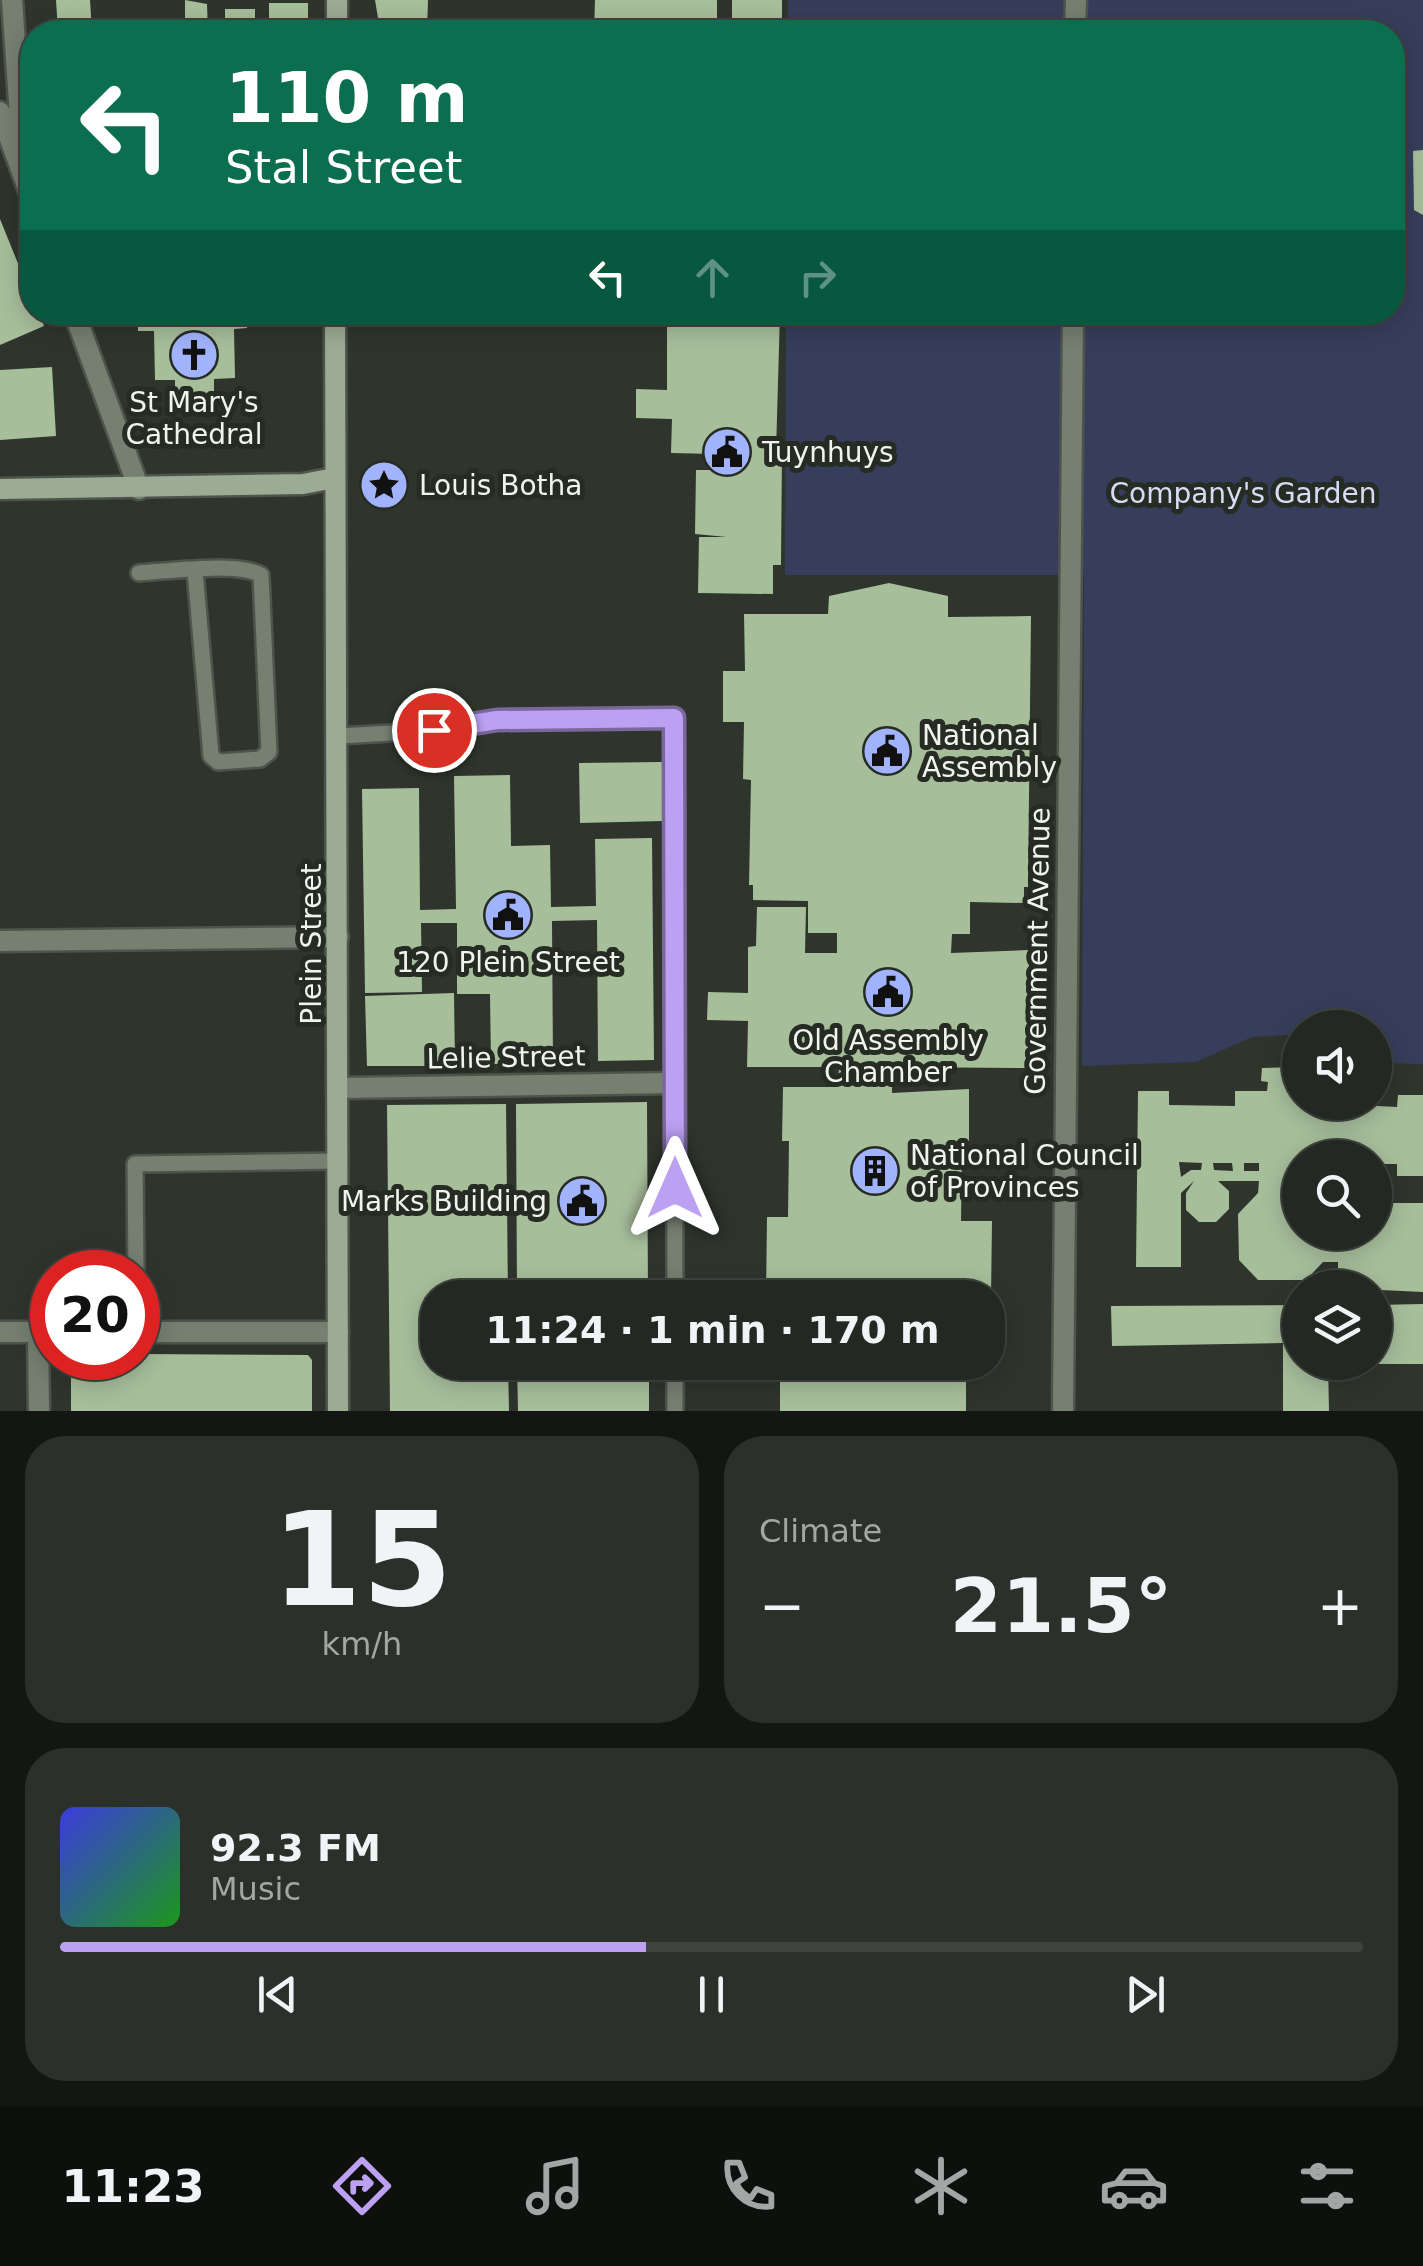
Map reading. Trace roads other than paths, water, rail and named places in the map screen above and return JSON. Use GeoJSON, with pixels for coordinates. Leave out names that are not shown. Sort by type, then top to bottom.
{"type":"FeatureCollection","features":[{"type":"Feature","properties":{"kind":"street"},"geometry":{"type":"LineString","coordinates":[[12,0],[20,117]]}},
{"type":"Feature","properties":{"kind":"street"},"geometry":{"type":"LineString","coordinates":[[0,112],[20,164]]}},
{"type":"Feature","properties":{"kind":"street"},"geometry":{"type":"LineString","coordinates":[[79,325],[140,489]]}},
{"type":"Feature","properties":{"kind":"street","name":"Plein Street"},"geometry":{"type":"LineString","coordinates":[[335,325],[338,1411]]}},
{"type":"Feature","properties":{"kind":"street","name":"Government Avenue"},"geometry":{"type":"LineString","coordinates":[[1063,1411],[1072,325]]}},
{"type":"Feature","properties":{"kind":"street"},"geometry":{"type":"LineString","coordinates":[[0,489],[304,484],[334,478]]}},
{"type":"Feature","properties":{"kind":"street"},"geometry":{"type":"LineString","coordinates":[[0,941],[338,937]]}},
{"type":"Feature","properties":{"kind":"street","name":"Lelie Street"},"geometry":{"type":"LineString","coordinates":[[339,1088],[674,1083]]}},
{"type":"Feature","properties":{"kind":"street"},"geometry":{"type":"LineString","coordinates":[[0,1332],[30,1332]]}},
{"type":"Feature","properties":{"kind":"street"},"geometry":{"type":"LineString","coordinates":[[160,1332],[338,1332]]}},
{"type":"Feature","properties":{"kind":"street"},"geometry":{"type":"LineString","coordinates":[[38,1411],[41,1380]]}},
{"type":"Feature","properties":{"kind":"lane"},"geometry":{"type":"LineString","coordinates":[[138,573],[195,570],[248,570],[264,580],[270,752],[260,759],[218,762],[211,756],[195,570]]}},
{"type":"Feature","properties":{"kind":"lane"},"geometry":{"type":"LineString","coordinates":[[338,736],[460,729],[497,720],[674,718],[675,1280]]}},
{"type":"Feature","properties":{"kind":"lane"},"geometry":{"type":"LineString","coordinates":[[136,1250],[135,1164],[338,1161]]}},
{"type":"Feature","properties":{"kind":"lane"},"geometry":{"type":"LineString","coordinates":[[675,1380],[676,1411]]}},
{"type":"Feature","properties":{"kind":"place","name":"St Mary's Cathedral"},"geometry":{"type":"Point","coordinates":[194,355]}},
{"type":"Feature","properties":{"kind":"place","name":"Tuynhuys"},"geometry":{"type":"Point","coordinates":[727,452]}},
{"type":"Feature","properties":{"kind":"place","name":"Louis Botha"},"geometry":{"type":"Point","coordinates":[384,485]}},
{"type":"Feature","properties":{"kind":"place","name":"National Assembly"},"geometry":{"type":"Point","coordinates":[887,751]}},
{"type":"Feature","properties":{"kind":"place","name":"120 Plein Street"},"geometry":{"type":"Point","coordinates":[508,915]}},
{"type":"Feature","properties":{"kind":"place","name":"Old Assembly Chamber"},"geometry":{"type":"Point","coordinates":[888,992]}},
{"type":"Feature","properties":{"kind":"place","name":"National Council of Provinces"},"geometry":{"type":"Point","coordinates":[875,1171]}},
{"type":"Feature","properties":{"kind":"place","name":"Marks Building"},"geometry":{"type":"Point","coordinates":[582,1201]}},
{"type":"Feature","properties":{"kind":"park label","name":"Company's Garden"},"geometry":{"type":"Point","coordinates":[1243,493]}}]}
